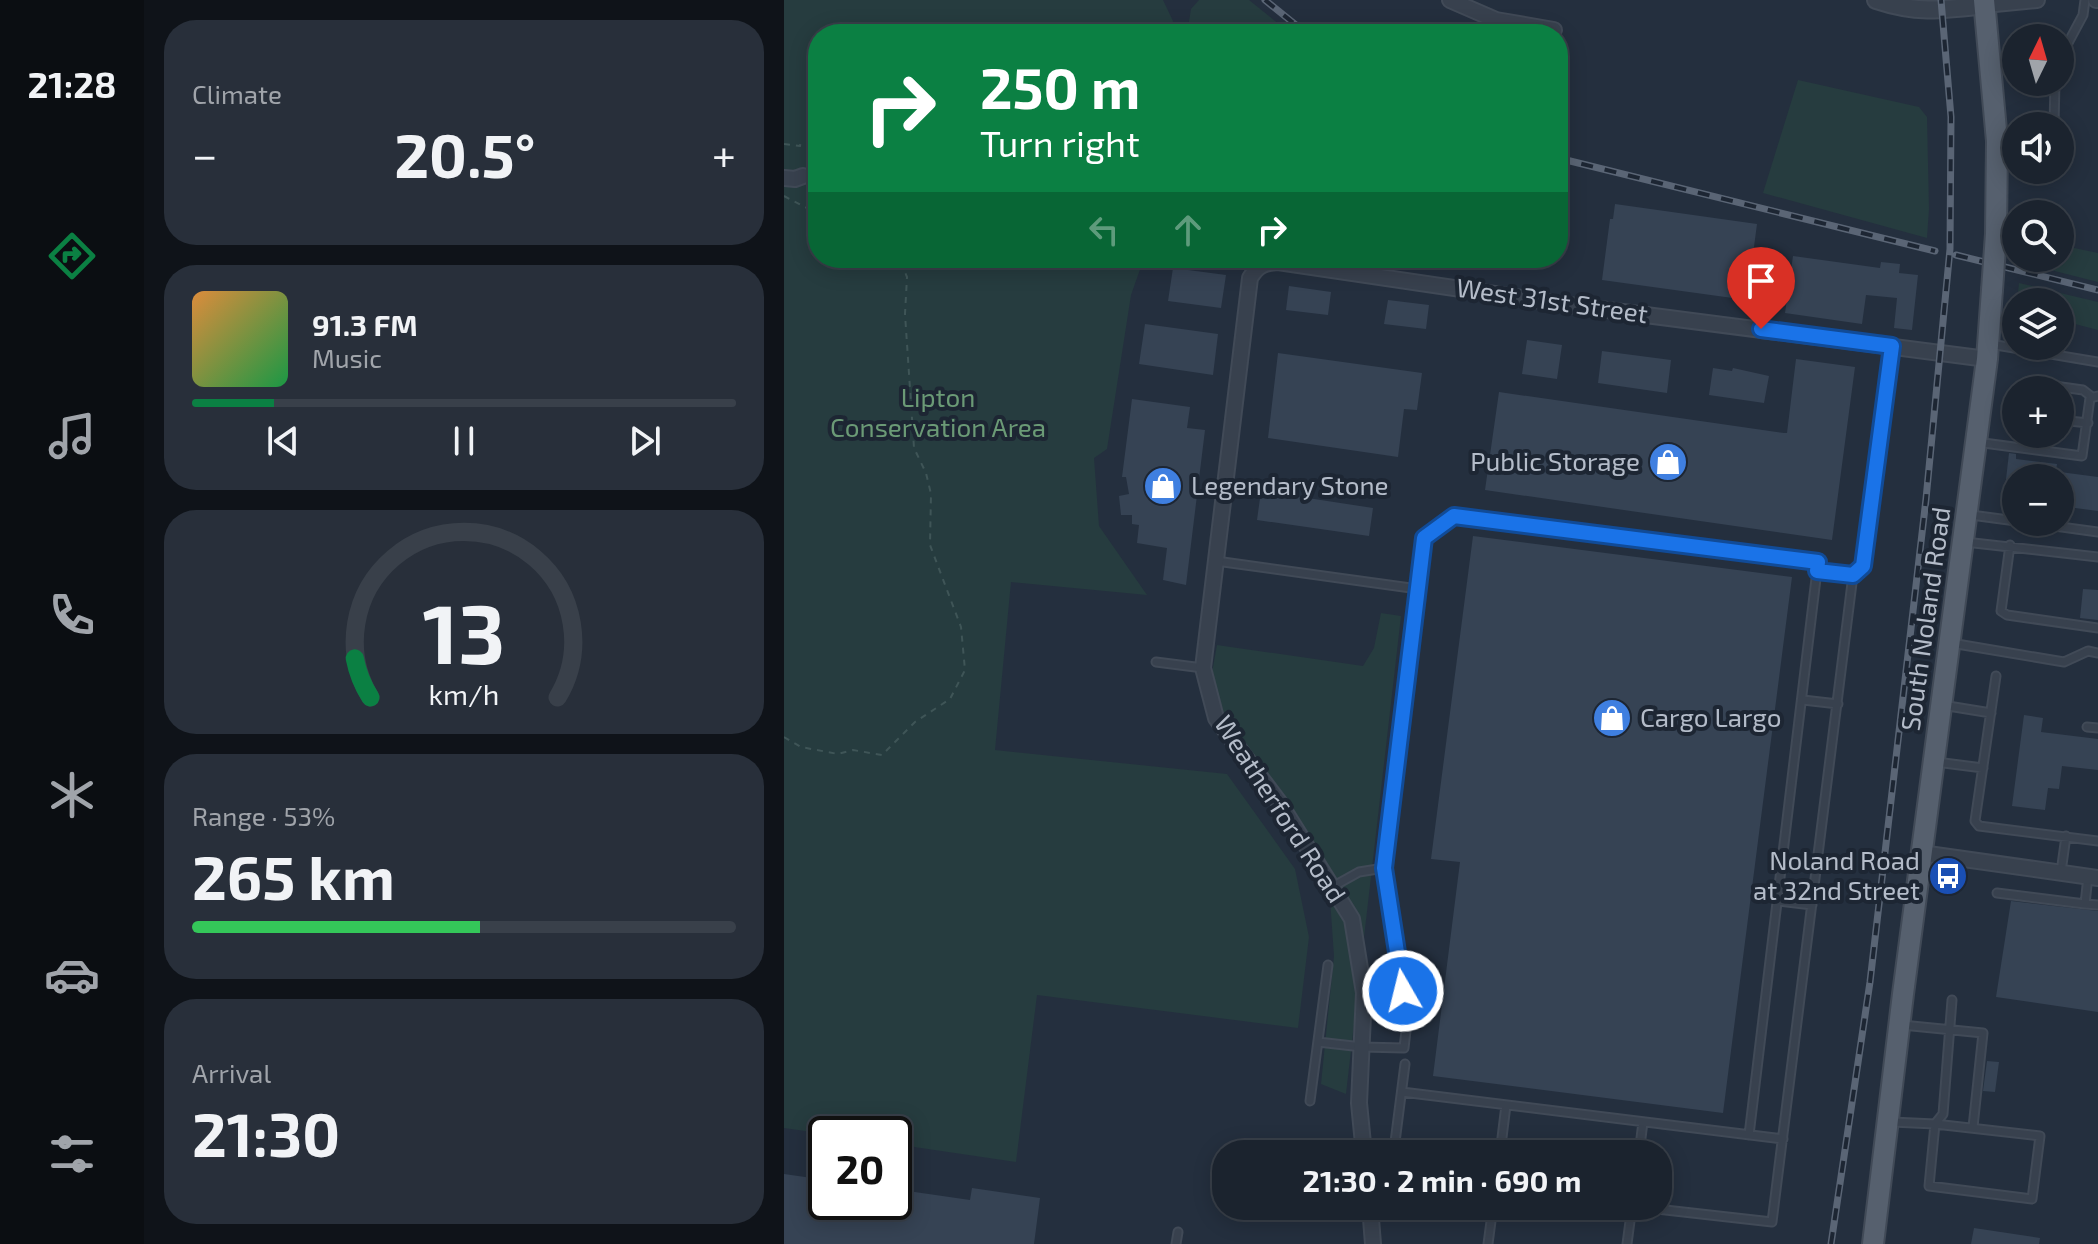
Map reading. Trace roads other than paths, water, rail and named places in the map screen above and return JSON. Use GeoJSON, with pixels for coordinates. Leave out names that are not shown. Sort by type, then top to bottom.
{"type":"FeatureCollection","features":[{"type":"Feature","properties":{"kind":"main road","name":"South Noland Road"},"geometry":{"type":"LineString","coordinates":[[1873,1244],[1988,351],[1996,234],[1997,141],[1984,3]]}},
{"type":"Feature","properties":{"kind":"street"},"geometry":{"type":"LineString","coordinates":[[1450,0],[1496,20],[1519,24]]}},
{"type":"Feature","properties":{"kind":"street"},"geometry":{"type":"LineString","coordinates":[[1876,0],[1913,10],[1935,11],[1984,3],[2037,0]]}},
{"type":"Feature","properties":{"kind":"street"},"geometry":{"type":"LineString","coordinates":[[784,178],[803,176]]}},
{"type":"Feature","properties":{"kind":"street","name":"West 31st Street"},"geometry":{"type":"LineString","coordinates":[[1253,274],[1258,268]]}},
{"type":"Feature","properties":{"kind":"street","name":"West 31st Street"},"geometry":{"type":"LineString","coordinates":[[1318,268],[1561,304],[1892,346],[1988,351]]}},
{"type":"Feature","properties":{"kind":"street","name":"Weatherford Road"},"geometry":{"type":"LineString","coordinates":[[1253,274],[1203,668],[1216,718],[1279,802],[1352,919],[1364,993],[1359,1103],[1363,1140]]}},
{"type":"Feature","properties":{"kind":"street"},"geometry":{"type":"LineString","coordinates":[[1921,853],[2093,877]]}},
{"type":"Feature","properties":{"kind":"street"},"geometry":{"type":"LineString","coordinates":[[1371,1220],[1373,1244]]}},
{"type":"Feature","properties":{"kind":"lane"},"geometry":{"type":"LineString","coordinates":[[2074,32],[2083,15],[2085,0]]}},
{"type":"Feature","properties":{"kind":"lane"},"geometry":{"type":"LineString","coordinates":[[1672,1211],[1772,1222],[1853,575],[1863,566],[1865,557],[1892,346]]}},
{"type":"Feature","properties":{"kind":"lane"},"geometry":{"type":"LineString","coordinates":[[1988,351],[2098,362]]}},
{"type":"Feature","properties":{"kind":"lane"},"geometry":{"type":"LineString","coordinates":[[1976,442],[2082,456],[2095,396],[2074,389]]}},
{"type":"Feature","properties":{"kind":"lane"},"geometry":{"type":"LineString","coordinates":[[2074,422],[2088,423]]}},
{"type":"Feature","properties":{"kind":"lane"},"geometry":{"type":"LineString","coordinates":[[1967,515],[2002,519]]}},
{"type":"Feature","properties":{"kind":"lane"},"geometry":{"type":"LineString","coordinates":[[1318,1042],[1404,1048],[1407,1022],[1384,868],[1424,538],[1454,516],[1818,562],[1749,1135]]}},
{"type":"Feature","properties":{"kind":"lane"},"geometry":{"type":"LineString","coordinates":[[2074,529],[2098,532]]}},
{"type":"Feature","properties":{"kind":"lane"},"geometry":{"type":"LineString","coordinates":[[1963,542],[2098,557]]}},
{"type":"Feature","properties":{"kind":"lane"},"geometry":{"type":"LineString","coordinates":[[2010,545],[2001,611],[2007,615],[2098,628]]}},
{"type":"Feature","properties":{"kind":"lane"},"geometry":{"type":"LineString","coordinates":[[1216,561],[1418,589]]}},
{"type":"Feature","properties":{"kind":"lane"},"geometry":{"type":"LineString","coordinates":[[1817,571],[1853,575]]}},
{"type":"Feature","properties":{"kind":"lane"},"geometry":{"type":"LineString","coordinates":[[1949,642],[2064,662],[2088,651],[2098,653]]}},
{"type":"Feature","properties":{"kind":"lane"},"geometry":{"type":"LineString","coordinates":[[1156,662],[1203,668]]}},
{"type":"Feature","properties":{"kind":"lane"},"geometry":{"type":"LineString","coordinates":[[1996,676],[1975,821],[1979,826],[2098,841]]}},
{"type":"Feature","properties":{"kind":"lane"},"geometry":{"type":"LineString","coordinates":[[1803,700],[1838,704]]}},
{"type":"Feature","properties":{"kind":"lane"},"geometry":{"type":"LineString","coordinates":[[1941,705],[1991,713]]}},
{"type":"Feature","properties":{"kind":"lane"},"geometry":{"type":"LineString","coordinates":[[2087,727],[2098,728]]}},
{"type":"Feature","properties":{"kind":"lane"},"geometry":{"type":"LineString","coordinates":[[1933,761],[1983,768]]}},
{"type":"Feature","properties":{"kind":"lane"},"geometry":{"type":"LineString","coordinates":[[2061,872],[2066,836]]}},
{"type":"Feature","properties":{"kind":"lane"},"geometry":{"type":"LineString","coordinates":[[1332,887],[1359,872],[1384,868]]}},
{"type":"Feature","properties":{"kind":"lane"},"geometry":{"type":"LineString","coordinates":[[2085,904],[2093,877]]}},
{"type":"Feature","properties":{"kind":"lane"},"geometry":{"type":"LineString","coordinates":[[1997,893],[2098,905]]}},
{"type":"Feature","properties":{"kind":"lane"},"geometry":{"type":"LineString","coordinates":[[1778,901],[1812,905]]}},
{"type":"Feature","properties":{"kind":"lane"},"geometry":{"type":"LineString","coordinates":[[1310,1101],[1328,965]]}},
{"type":"Feature","properties":{"kind":"lane"},"geometry":{"type":"LineString","coordinates":[[1889,1122],[1935,1124],[1973,1127],[2040,1136],[2032,1199],[1929,1186],[1935,1124],[1943,1114],[1952,1000]]}},
{"type":"Feature","properties":{"kind":"lane"},"geometry":{"type":"LineString","coordinates":[[1900,1025],[1983,1033],[1973,1127]]}},
{"type":"Feature","properties":{"kind":"lane"},"geometry":{"type":"LineString","coordinates":[[1395,1140],[1405,1064]]}},
{"type":"Feature","properties":{"kind":"lane"},"geometry":{"type":"LineString","coordinates":[[1402,1092],[1783,1139]]}},
{"type":"Feature","properties":{"kind":"lane"},"geometry":{"type":"LineString","coordinates":[[1502,1140],[1506,1105]]}},
{"type":"Feature","properties":{"kind":"lane"},"geometry":{"type":"LineString","coordinates":[[1641,1140],[1643,1122]]}},
{"type":"Feature","properties":{"kind":"lane"},"geometry":{"type":"LineString","coordinates":[[1488,1244],[1491,1220]]}},
{"type":"Feature","properties":{"kind":"lane"},"geometry":{"type":"LineString","coordinates":[[1627,1244],[1630,1220]]}},
{"type":"Feature","properties":{"kind":"lane"},"geometry":{"type":"LineString","coordinates":[[1176,1244],[1178,1232]]}},
{"type":"Feature","properties":{"kind":"railway"},"geometry":{"type":"LineString","coordinates":[[1265,0],[1295,24]]}},
{"type":"Feature","properties":{"kind":"railway"},"geometry":{"type":"LineString","coordinates":[[1831,1244],[1870,982],[1926,499],[1950,249],[1951,117],[1941,0]]}},
{"type":"Feature","properties":{"kind":"railway"},"geometry":{"type":"LineString","coordinates":[[1568,160],[1935,251]]}},
{"type":"Feature","properties":{"kind":"railway"},"geometry":{"type":"LineString","coordinates":[[1956,255],[2098,290]]}},
{"type":"Feature","properties":{"kind":"place","name":"Public Storage"},"geometry":{"type":"Point","coordinates":[1668,462]}},
{"type":"Feature","properties":{"kind":"place","name":"Legendary Stone"},"geometry":{"type":"Point","coordinates":[1163,486]}},
{"type":"Feature","properties":{"kind":"place","name":"Cargo Largo"},"geometry":{"type":"Point","coordinates":[1612,718]}},
{"type":"Feature","properties":{"kind":"place","name":"Noland Road at 32nd Street"},"geometry":{"type":"Point","coordinates":[1948,876]}},
{"type":"Feature","properties":{"kind":"park label","name":"Lipton Conservation Area"},"geometry":{"type":"Point","coordinates":[938,413]}}]}
